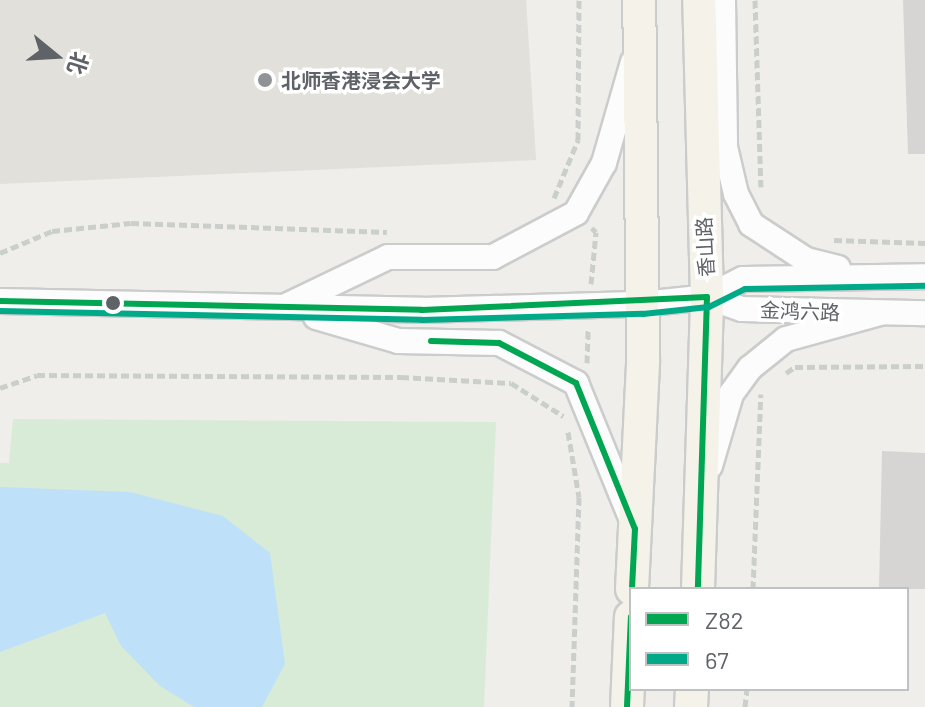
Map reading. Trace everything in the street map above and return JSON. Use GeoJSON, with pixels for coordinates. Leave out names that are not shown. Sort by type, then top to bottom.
{"type":"FeatureCollection","features":[{"type":"Feature","properties":{"kind":"main road"},"geometry":{"type":"LineString","coordinates":[[632,587],[642,304],[639,0]]}},
{"type":"Feature","properties":{"kind":"main road","name":"香山路"},"geometry":{"type":"LineString","coordinates":[[698,587],[707,297],[699,0]]}},
{"type":"Feature","properties":{"kind":"main road"},"geometry":{"type":"LineString","coordinates":[[627,707],[629,662]]}},
{"type":"Feature","properties":{"kind":"street"},"geometry":{"type":"LineString","coordinates":[[723,0],[725,147],[736,194],[751,224],[806,260],[880,277]]}},
{"type":"Feature","properties":{"kind":"street"},"geometry":{"type":"LineString","coordinates":[[283,307],[388,257],[493,257],[576,213],[604,163],[640,38]]}},
{"type":"Feature","properties":{"kind":"street","name":"金鸿六路"},"geometry":{"type":"LineString","coordinates":[[707,297],[743,279],[925,276]]}},
{"type":"Feature","properties":{"kind":"street"},"geometry":{"type":"LineString","coordinates":[[0,301],[422,310],[642,304],[707,297]]}},
{"type":"Feature","properties":{"kind":"street","name":"金鸿六路"},"geometry":{"type":"LineString","coordinates":[[707,297],[742,309],[925,313]]}},
{"type":"Feature","properties":{"kind":"street"},"geometry":{"type":"LineString","coordinates":[[283,307],[398,341],[499,343],[576,383],[635,529]]}},
{"type":"Feature","properties":{"kind":"street"},"geometry":{"type":"LineString","coordinates":[[703,487],[731,394],[756,378],[786,339],[880,313]]}},
{"type":"Feature","properties":{"kind":"path"},"geometry":{"type":"LineString","coordinates":[[0,253],[52,231],[131,223],[391,232]]}},
{"type":"Feature","properties":{"kind":"path"},"geometry":{"type":"LineString","coordinates":[[821,239],[925,243]]}},
{"type":"Feature","properties":{"kind":"path"},"geometry":{"type":"LineString","coordinates":[[753,587],[756,378],[795,367],[925,366]]}},
{"type":"Feature","properties":{"kind":"path"},"geometry":{"type":"LineString","coordinates":[[0,388],[37,375],[217,380],[401,377],[511,383],[566,418],[579,497],[572,707]]}},
{"type":"Feature","properties":{"kind":"shaded area","name":"北师香港浸会大学"},"geometry":{"type":"Polygon","coordinates":[[[0,0],[526,0],[536,160],[0,184],[0,0]]]}},
{"type":"Feature","properties":{"kind":"green space"},"geometry":{"type":"Polygon","coordinates":[[[13,419],[496,422],[484,707],[0,707],[0,463],[9,463],[13,419]]]}},
{"type":"Feature","properties":{"kind":"water"},"geometry":{"type":"Polygon","coordinates":[[[0,487],[130,492],[223,516],[270,553],[285,664],[262,707],[194,707],[160,686],[121,646],[105,613],[0,652],[0,487]]]}},
{"type":"Feature","properties":{"kind":"building"},"geometry":{"type":"Polygon","coordinates":[[[903,0],[925,0],[925,154],[908,154],[903,0]]]}},
{"type":"Feature","properties":{"kind":"building"},"geometry":{"type":"Polygon","coordinates":[[[882,451],[925,453],[925,589],[879,587],[882,451]]]}},
{"type":"Feature","properties":{"kind":"transit line","name":"67"},"geometry":{"type":"LineString","coordinates":[[0,311],[422,320],[643,314],[709,307],[745,289],[925,286]]}},
{"type":"Feature","properties":{"kind":"transit line","name":"Z82"},"geometry":{"type":"LineString","coordinates":[[0,301],[422,310],[707,297],[698,587]]}},
{"type":"Feature","properties":{"kind":"transit line","name":"Z82"},"geometry":{"type":"LineString","coordinates":[[431,341],[499,343],[576,383],[635,529],[632,587]]}},
{"type":"Feature","properties":{"kind":"transit line","name":"Z82"},"geometry":{"type":"LineString","coordinates":[[627,707],[629,662]]}},
{"type":"Feature","properties":{"kind":"place","name":"北师香港浸会大学"},"geometry":{"type":"Point","coordinates":[265,80]}}]}
